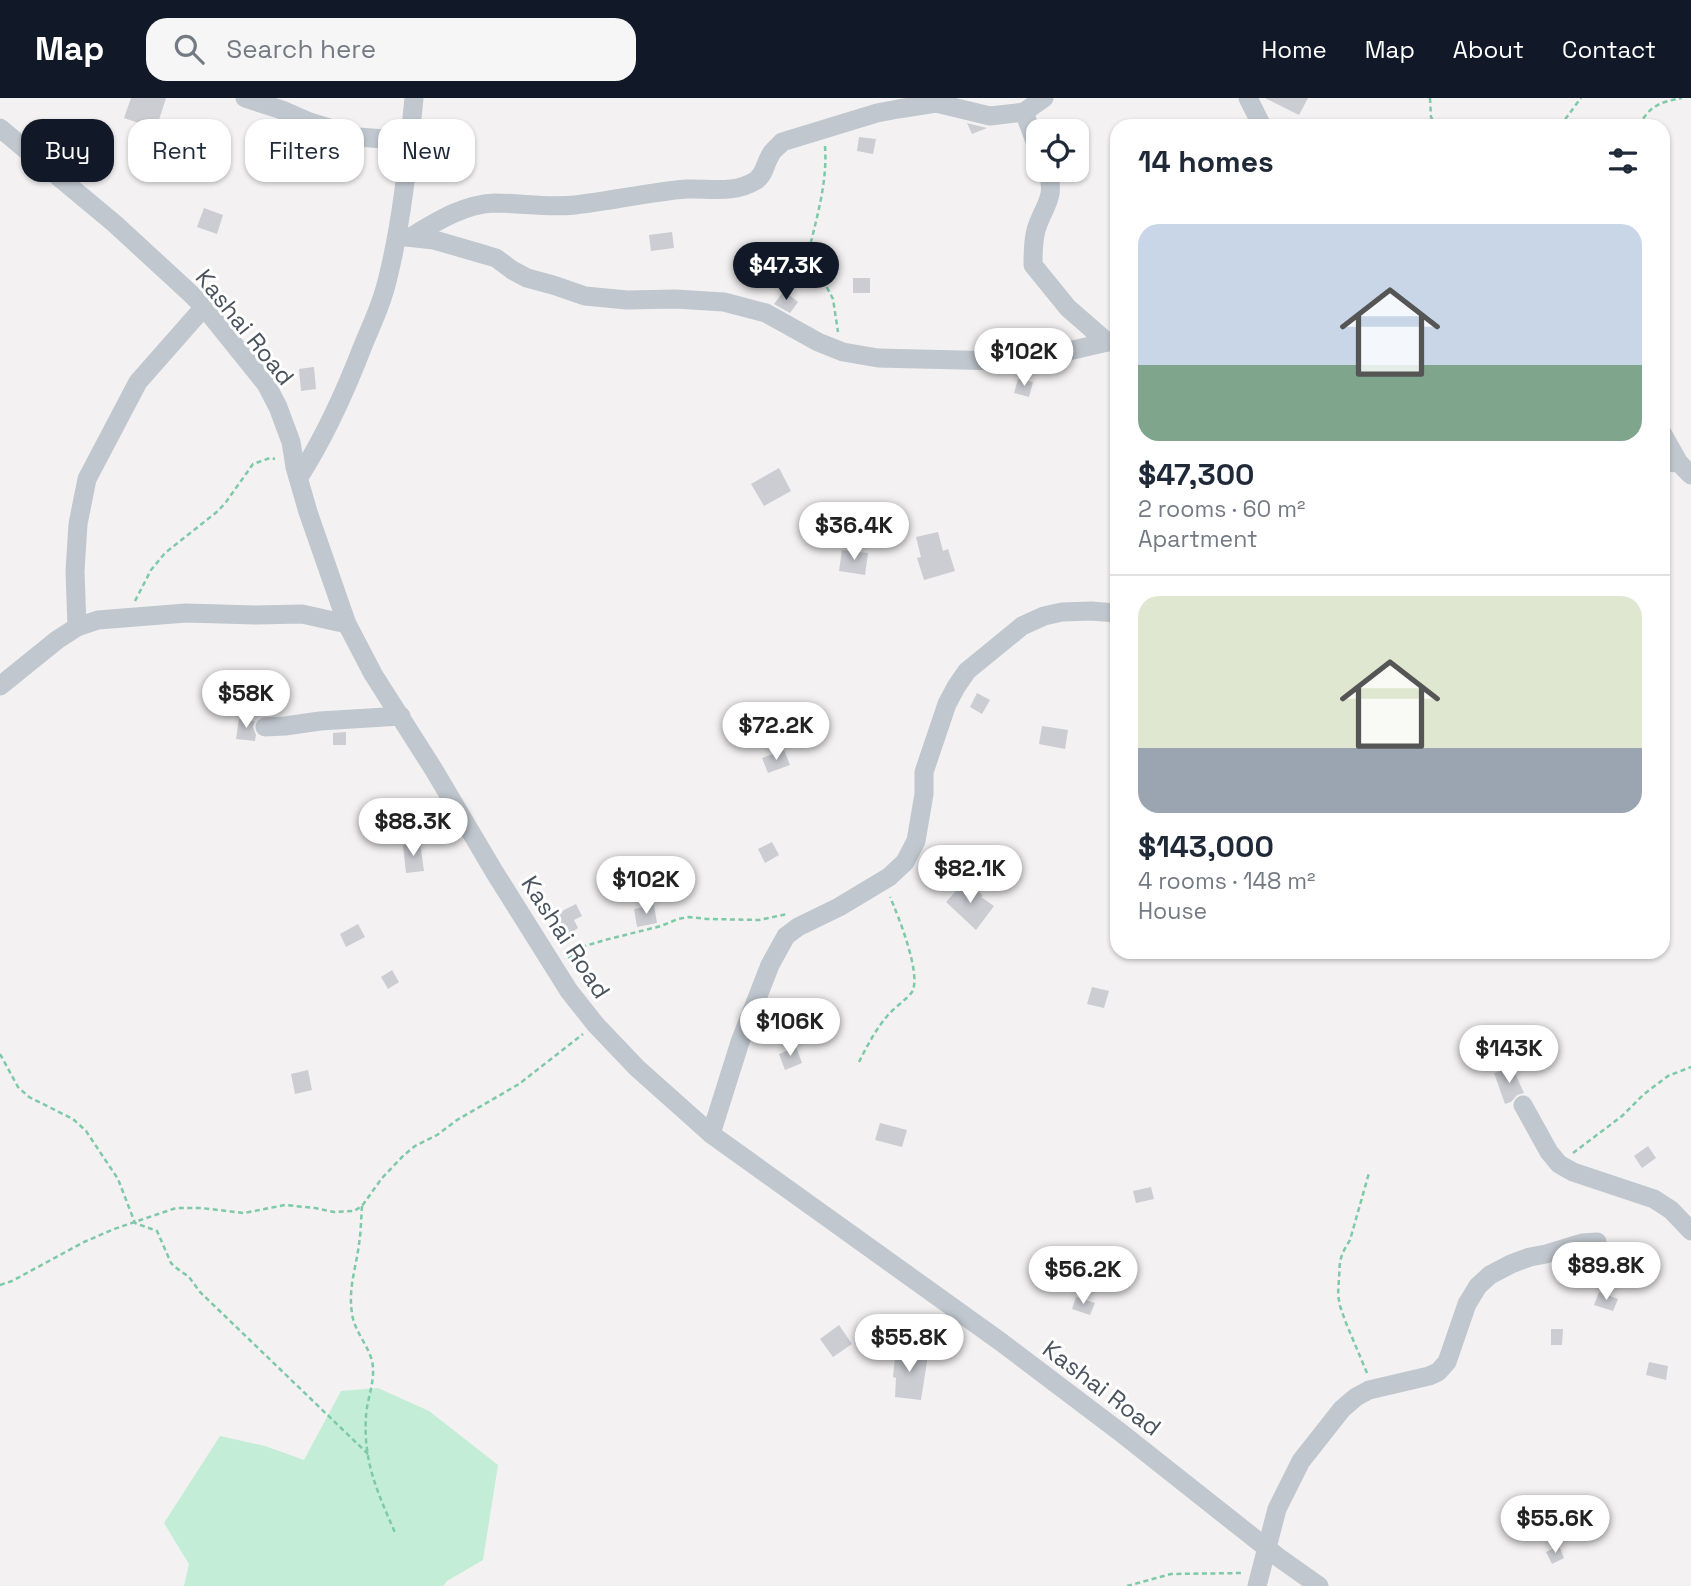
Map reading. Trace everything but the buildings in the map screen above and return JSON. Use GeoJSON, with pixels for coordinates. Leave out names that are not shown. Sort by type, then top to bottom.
{"type":"FeatureCollection","features":[{"type":"Feature","properties":{"kind":"street"},"geometry":{"type":"LineString","coordinates":[[245,98],[358,137],[378,139]]}},
{"type":"Feature","properties":{"kind":"street"},"geometry":{"type":"LineString","coordinates":[[413,119],[414,98]]}},
{"type":"Feature","properties":{"kind":"street"},"geometry":{"type":"LineString","coordinates":[[404,236],[441,218],[494,203],[558,207],[665,191],[733,189],[757,180],[771,154],[782,142],[877,113],[936,103],[990,116],[1024,112],[1044,98]]}},
{"type":"Feature","properties":{"kind":"street"},"geometry":{"type":"LineString","coordinates":[[1248,98],[1258,119]]}},
{"type":"Feature","properties":{"kind":"street"},"geometry":{"type":"LineString","coordinates":[[1024,112],[1027,119]]}},
{"type":"Feature","properties":{"kind":"street","name":"Kashai Road"},"geometry":{"type":"LineString","coordinates":[[0,128],[115,225],[204,307],[266,384],[291,442],[319,546],[348,624],[373,674],[554,968],[596,1025],[637,1068],[711,1134],[1001,1342],[1319,1586]]}},
{"type":"Feature","properties":{"kind":"street"},"geometry":{"type":"LineString","coordinates":[[297,472],[317,450],[349,383],[404,236],[407,182]]}},
{"type":"Feature","properties":{"kind":"street"},"geometry":{"type":"LineString","coordinates":[[1050,182],[1049,201],[1034,237],[1033,265],[1068,308],[1110,340]]}},
{"type":"Feature","properties":{"kind":"street"},"geometry":{"type":"LineString","coordinates":[[404,236],[434,240],[496,258],[527,278],[585,296],[627,300],[724,302],[766,313],[818,342],[843,352],[878,358],[1002,361],[1047,356],[1110,341]]}},
{"type":"Feature","properties":{"kind":"street"},"geometry":{"type":"LineString","coordinates":[[77,627],[75,571],[78,524],[87,479],[138,382],[204,307]]}},
{"type":"Feature","properties":{"kind":"street"},"geometry":{"type":"LineString","coordinates":[[1670,450],[1678,466]]}},
{"type":"Feature","properties":{"kind":"street"},"geometry":{"type":"LineString","coordinates":[[711,1134],[740,1042],[770,965],[786,936],[883,881],[905,862],[916,841],[924,794],[924,772],[947,704],[967,671],[1022,626],[1044,616],[1062,612],[1110,613]]}},
{"type":"Feature","properties":{"kind":"street"},"geometry":{"type":"LineString","coordinates":[[0,687],[57,640],[77,627],[98,620],[186,613],[302,614],[348,624]]}},
{"type":"Feature","properties":{"kind":"street"},"geometry":{"type":"LineString","coordinates":[[265,727],[401,716]]}},
{"type":"Feature","properties":{"kind":"street"},"geometry":{"type":"LineString","coordinates":[[1523,1105],[1549,1152],[1559,1164],[1573,1172],[1654,1199],[1671,1210],[1691,1231]]}},
{"type":"Feature","properties":{"kind":"street"},"geometry":{"type":"LineString","coordinates":[[1259,1579],[1277,1509],[1301,1461],[1342,1409],[1369,1390],[1438,1372],[1447,1362],[1467,1304],[1478,1286],[1490,1275],[1530,1257],[1582,1243],[1597,1242]]}},
{"type":"Feature","properties":{"kind":"path"},"geometry":{"type":"LineString","coordinates":[[1430,98],[1432,119]]}},
{"type":"Feature","properties":{"kind":"path"},"geometry":{"type":"LineString","coordinates":[[1565,119],[1581,98]]}},
{"type":"Feature","properties":{"kind":"path"},"geometry":{"type":"LineString","coordinates":[[1642,119],[1654,106],[1682,98]]}},
{"type":"Feature","properties":{"kind":"path"},"geometry":{"type":"LineString","coordinates":[[823,129],[825,157],[822,188],[816,228],[806,264],[807,269],[822,278],[833,299],[843,352]]}},
{"type":"Feature","properties":{"kind":"path"},"geometry":{"type":"LineString","coordinates":[[124,618],[151,570],[165,553],[218,511],[253,464],[270,458],[282,461],[297,472]]}},
{"type":"Feature","properties":{"kind":"path"},"geometry":{"type":"LineString","coordinates":[[859,1062],[886,1016],[912,991],[915,977],[909,951],[883,881]]}},
{"type":"Feature","properties":{"kind":"path"},"geometry":{"type":"LineString","coordinates":[[554,968],[585,946],[678,919],[689,917],[759,920],[791,913]]}},
{"type":"Feature","properties":{"kind":"path"},"geometry":{"type":"LineString","coordinates":[[0,1285],[84,1242],[176,1208],[244,1213],[285,1205],[354,1211],[362,1206],[382,1178],[409,1151],[519,1084],[596,1025]]}},
{"type":"Feature","properties":{"kind":"path"},"geometry":{"type":"LineString","coordinates":[[0,1054],[18,1087],[29,1097],[73,1119],[86,1131],[118,1178],[135,1223],[157,1231],[175,1267],[190,1276],[200,1293],[368,1454]]}},
{"type":"Feature","properties":{"kind":"path"},"geometry":{"type":"LineString","coordinates":[[1559,1164],[1622,1116],[1644,1094],[1668,1076],[1691,1067]]}},
{"type":"Feature","properties":{"kind":"path"},"geometry":{"type":"LineString","coordinates":[[1356,1397],[1367,1382],[1367,1371],[1338,1295],[1340,1261],[1350,1240],[1369,1173]]}},
{"type":"Feature","properties":{"kind":"path"},"geometry":{"type":"LineString","coordinates":[[362,1206],[350,1295],[352,1317],[373,1363],[374,1373],[366,1415],[369,1464],[375,1486],[396,1535]]}},
{"type":"Feature","properties":{"kind":"path"},"geometry":{"type":"LineString","coordinates":[[1127,1586],[1171,1574],[1259,1579]]}},
{"type":"Feature","properties":{"kind":"green space"},"geometry":{"type":"Polygon","coordinates":[[[378,1388],[429,1411],[498,1465],[483,1560],[443,1586],[184,1586],[189,1564],[164,1523],[220,1436],[265,1446],[304,1460],[341,1391],[378,1388]]]}}]}
